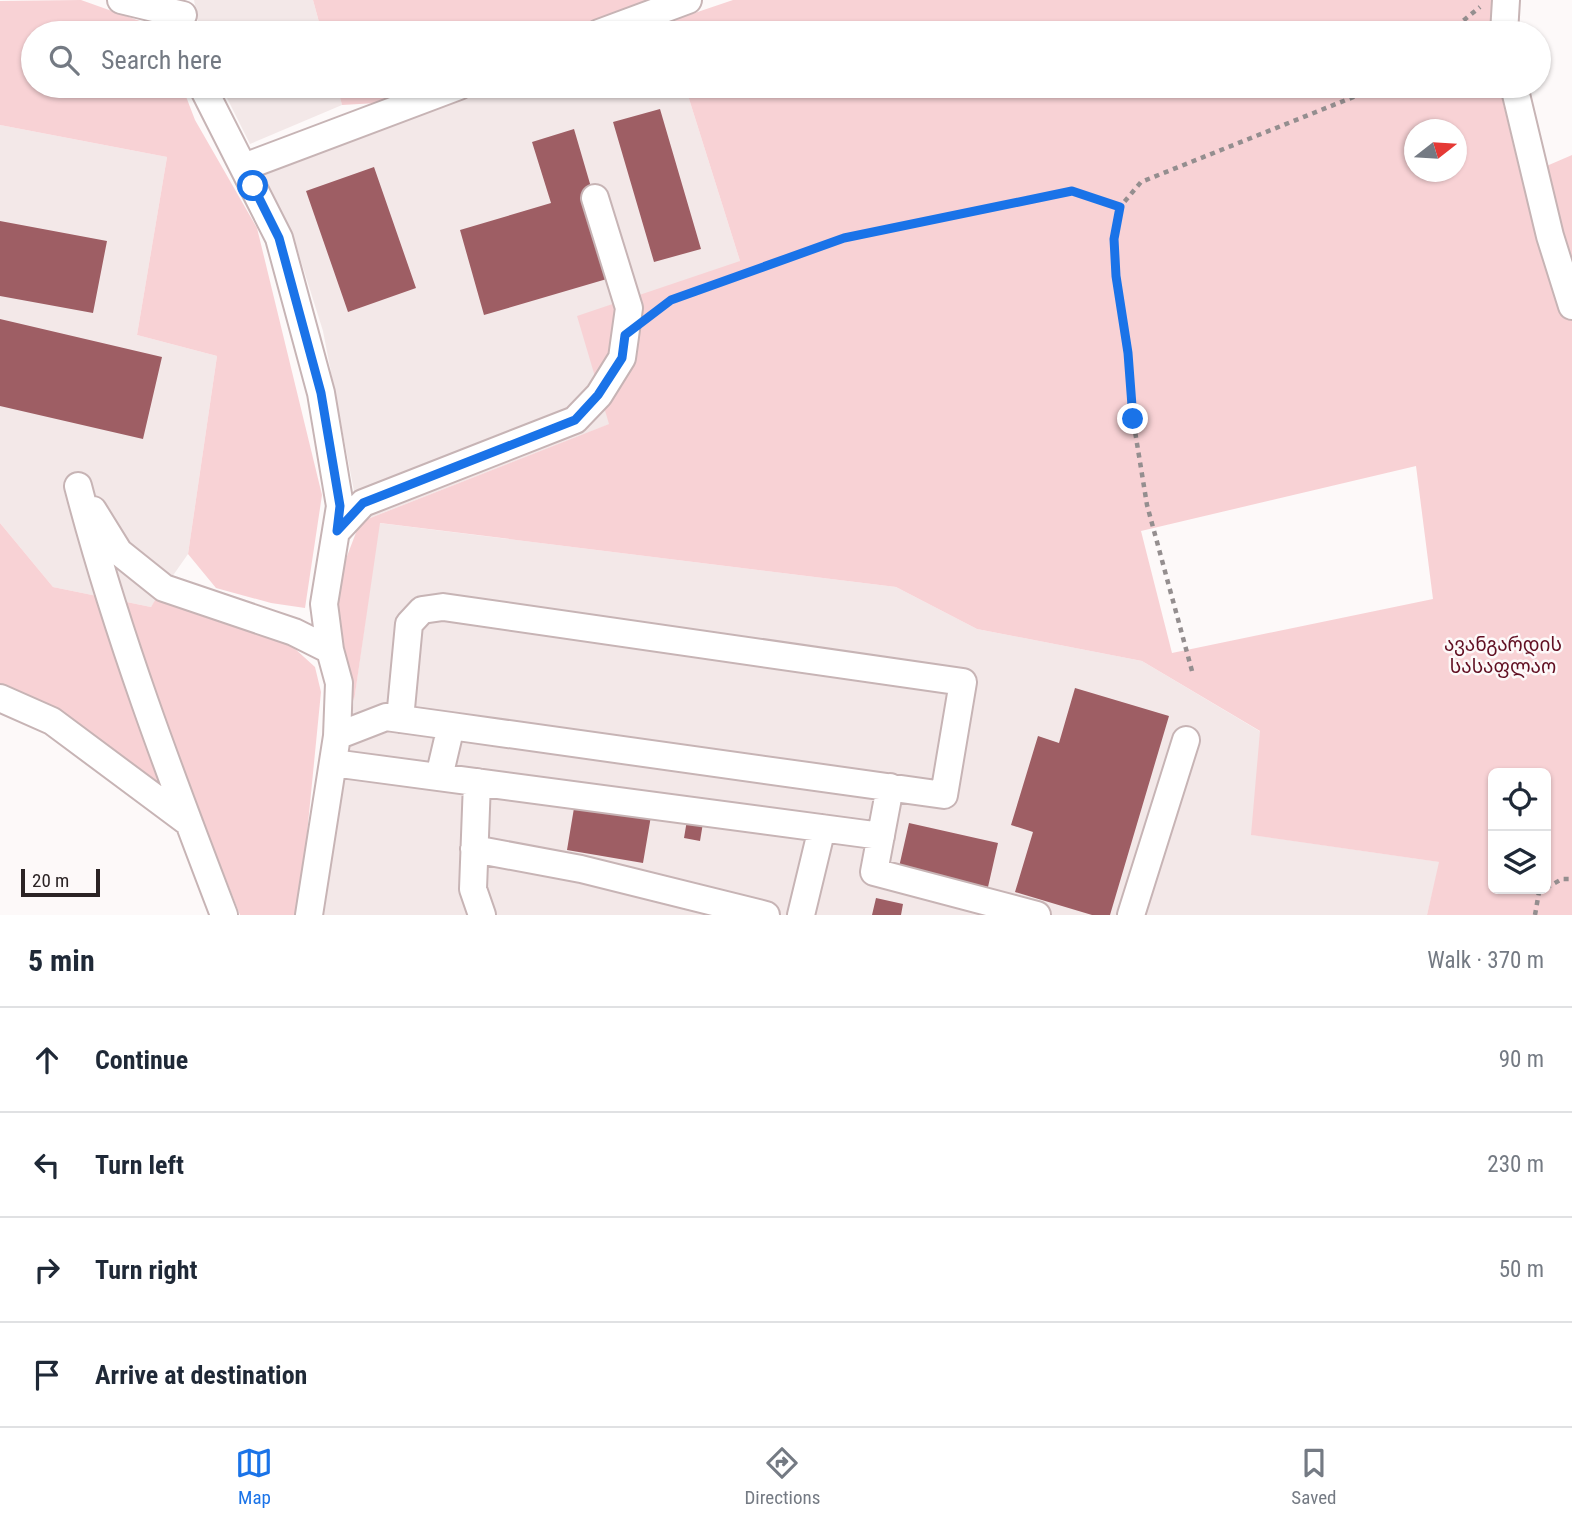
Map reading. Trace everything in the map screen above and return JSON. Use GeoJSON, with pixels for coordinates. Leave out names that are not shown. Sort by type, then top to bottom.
{"type":"FeatureCollection","features":[{"type":"Feature","properties":{"kind":"street"},"geometry":{"type":"LineString","coordinates":[[121,0],[184,16]]}},
{"type":"Feature","properties":{"kind":"street"},"geometry":{"type":"LineString","coordinates":[[631,21],[688,0]]}},
{"type":"Feature","properties":{"kind":"street"},"geometry":{"type":"LineString","coordinates":[[1505,21],[1506,0]]}},
{"type":"Feature","properties":{"kind":"street"},"geometry":{"type":"LineString","coordinates":[[208,98],[279,238],[321,393],[340,506],[324,604],[330,650],[339,683],[337,736],[309,915]]}},
{"type":"Feature","properties":{"kind":"street"},"geometry":{"type":"LineString","coordinates":[[244,167],[427,98]]}},
{"type":"Feature","properties":{"kind":"street"},"geometry":{"type":"LineString","coordinates":[[1517,98],[1550,236],[1572,306]]}},
{"type":"Feature","properties":{"kind":"street"},"geometry":{"type":"LineString","coordinates":[[337,531],[363,503],[575,420],[598,395],[622,358],[629,308],[595,198]]}},
{"type":"Feature","properties":{"kind":"street"},"geometry":{"type":"LineString","coordinates":[[224,915],[189,824],[95,551],[78,486],[119,552],[164,588],[293,632],[330,650]]}},
{"type":"Feature","properties":{"kind":"street"},"geometry":{"type":"LineString","coordinates":[[337,736],[386,717],[400,719],[890,787],[944,795],[963,682],[443,607],[422,610],[409,624],[400,719]]}},
{"type":"Feature","properties":{"kind":"street"},"geometry":{"type":"LineString","coordinates":[[0,698],[52,721],[189,824]]}},
{"type":"Feature","properties":{"kind":"street"},"geometry":{"type":"LineString","coordinates":[[439,777],[451,726]]}},
{"type":"Feature","properties":{"kind":"street"},"geometry":{"type":"LineString","coordinates":[[1131,915],[1186,740]]}},
{"type":"Feature","properties":{"kind":"street"},"geometry":{"type":"LineString","coordinates":[[333,763],[881,836]]}},
{"type":"Feature","properties":{"kind":"street"},"geometry":{"type":"LineString","coordinates":[[477,782],[472,889],[482,915]]}},
{"type":"Feature","properties":{"kind":"street"},"geometry":{"type":"LineString","coordinates":[[890,787],[874,872],[1037,915]]}},
{"type":"Feature","properties":{"kind":"street"},"geometry":{"type":"LineString","coordinates":[[801,915],[822,828]]}},
{"type":"Feature","properties":{"kind":"street"},"geometry":{"type":"LineString","coordinates":[[474,849],[581,869],[766,915]]}},
{"type":"Feature","properties":{"kind":"path"},"geometry":{"type":"LineString","coordinates":[[1464,21],[1486,0]]}},
{"type":"Feature","properties":{"kind":"path"},"geometry":{"type":"LineString","coordinates":[[1192,671],[1147,505],[1133,419],[1128,353],[1116,276],[1114,239],[1120,207],[1141,182],[1351,98]]}},
{"type":"Feature","properties":{"kind":"path"},"geometry":{"type":"LineString","coordinates":[[625,335],[671,300],[844,238],[1072,191],[1120,207]]}},
{"type":"Feature","properties":{"kind":"path"},"geometry":{"type":"LineString","coordinates":[[1551,885],[1562,879],[1572,879]]}},
{"type":"Feature","properties":{"kind":"path"},"geometry":{"type":"LineString","coordinates":[[1535,915],[1539,894]]}},
{"type":"Feature","properties":{"kind":"shaded area"},"geometry":{"type":"Polygon","coordinates":[[[194,0],[313,0],[319,21],[198,21],[194,0]]]}},
{"type":"Feature","properties":{"kind":"shaded area"},"geometry":{"type":"Polygon","coordinates":[[[227,98],[340,98],[342,105],[250,144],[227,98]]]}},
{"type":"Feature","properties":{"kind":"shaded area"},"geometry":{"type":"Polygon","coordinates":[[[462,98],[689,98],[740,261],[610,424],[360,522],[323,331],[294,239],[262,172],[462,98]]]}},
{"type":"Feature","properties":{"kind":"shaded area"},"geometry":{"type":"Polygon","coordinates":[[[0,125],[167,157],[137,335],[217,356],[188,554],[151,607],[53,587],[0,523],[0,125]]]}},
{"type":"Feature","properties":{"kind":"shaded area"},"geometry":{"type":"Polygon","coordinates":[[[379,523],[896,587],[977,629],[1142,661],[1261,732],[1252,835],[1440,862],[1427,915],[324,915],[379,523]]]}},
{"type":"Feature","properties":{"kind":"green space"},"geometry":{"type":"Polygon","coordinates":[[[81,0],[140,21],[21,21],[21,98],[187,98],[195,120],[257,228],[322,495],[305,608],[271,603],[216,588],[188,554],[217,356],[137,335],[167,157],[0,125],[0,1],[81,0]]]}},
{"type":"Feature","properties":{"kind":"green space"},"geometry":{"type":"Polygon","coordinates":[[[313,0],[650,0],[593,21],[319,21],[313,0]]]}},
{"type":"Feature","properties":{"kind":"green space"},"geometry":{"type":"Polygon","coordinates":[[[733,0],[1499,0],[1495,21],[671,21],[733,0]]]}},
{"type":"Feature","properties":{"kind":"green space"},"geometry":{"type":"Polygon","coordinates":[[[340,98],[390,98],[377,103],[342,105],[340,98]]]}},
{"type":"Feature","properties":{"kind":"green space","name":"ავანგარდის სასაფლაო"},"geometry":{"type":"Polygon","coordinates":[[[689,98],[1502,98],[1521,177],[1572,155],[1572,915],[1427,915],[1439,862],[1251,835],[1260,731],[1142,661],[977,629],[896,587],[380,523],[354,701],[334,611],[341,572],[360,522],[609,424],[577,316],[740,261],[689,98]],[[1416,466],[1141,531],[1172,653],[1433,599],[1416,466]]]}},
{"type":"Feature","properties":{"kind":"green space"},"geometry":{"type":"Polygon","coordinates":[[[0,523],[53,587],[151,607],[157,597],[293,647],[315,667],[321,692],[299,915],[240,915],[200,814],[69,718],[0,683],[0,523]]]}},
{"type":"Feature","properties":{"kind":"building"},"geometry":{"type":"Polygon","coordinates":[[[660,109],[701,249],[654,262],[613,122],[660,109]]]}},
{"type":"Feature","properties":{"kind":"building"},"geometry":{"type":"Polygon","coordinates":[[[574,129],[617,276],[484,315],[460,230],[551,203],[532,142],[574,129]]]}},
{"type":"Feature","properties":{"kind":"building"},"geometry":{"type":"Polygon","coordinates":[[[374,167],[416,288],[348,312],[306,191],[374,167]]]}},
{"type":"Feature","properties":{"kind":"building"},"geometry":{"type":"Polygon","coordinates":[[[0,221],[107,241],[93,313],[0,296],[0,221]]]}},
{"type":"Feature","properties":{"kind":"building"},"geometry":{"type":"Polygon","coordinates":[[[0,319],[162,357],[143,439],[0,406],[0,319]]]}},
{"type":"Feature","properties":{"kind":"building"},"geometry":{"type":"Polygon","coordinates":[[[1075,688],[1169,716],[1110,915],[1092,915],[1015,892],[1033,832],[1011,825],[1038,736],[1059,743],[1075,688]]]}},
{"type":"Feature","properties":{"kind":"building"},"geometry":{"type":"Polygon","coordinates":[[[575,802],[651,816],[643,863],[567,850],[575,802]]]}},
{"type":"Feature","properties":{"kind":"building"},"geometry":{"type":"Polygon","coordinates":[[[687,820],[703,823],[700,841],[684,838],[687,820]]]}},
{"type":"Feature","properties":{"kind":"building"},"geometry":{"type":"Polygon","coordinates":[[[909,823],[998,843],[988,887],[899,867],[909,823]]]}},
{"type":"Feature","properties":{"kind":"building"},"geometry":{"type":"Polygon","coordinates":[[[876,898],[903,904],[901,915],[872,915],[876,898]]]}},
{"type":"Feature","properties":{"kind":"route"},"geometry":{"type":"LineString","coordinates":[[253,186],[279,238],[321,393],[340,506],[337,531],[363,503],[575,420],[598,395],[622,358],[625,335],[671,300],[844,238],[1072,191],[1120,207],[1114,239],[1116,276],[1128,353],[1133,419]]}}]}
